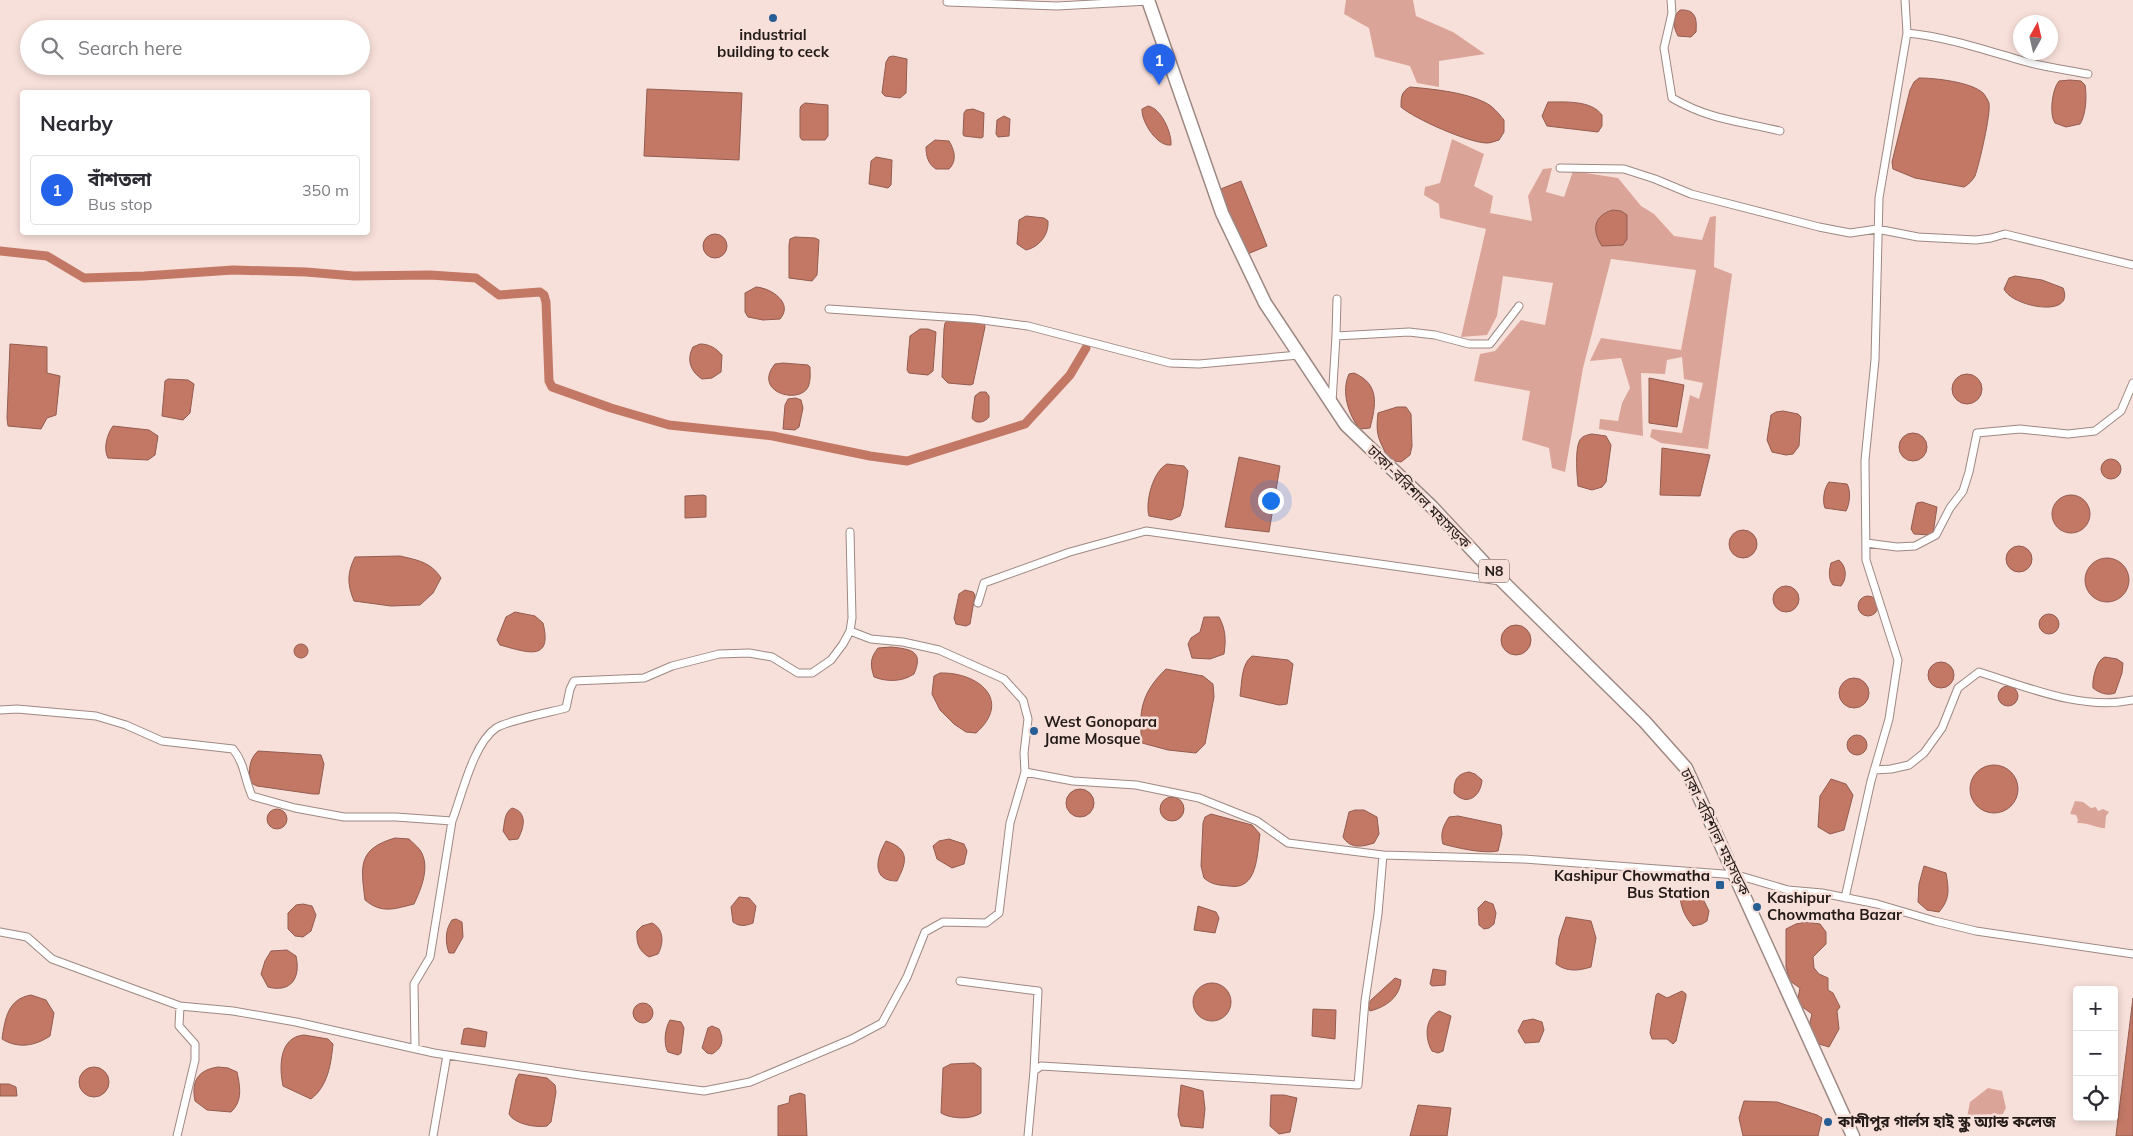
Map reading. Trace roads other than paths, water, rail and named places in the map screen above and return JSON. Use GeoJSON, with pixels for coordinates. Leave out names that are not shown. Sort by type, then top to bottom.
{"type":"FeatureCollection","features":[{"type":"Feature","properties":{"kind":"highway","name":"ঢাকা-বরিশাল মহাসড়ক"},"geometry":{"type":"LineString","coordinates":[[1149,1],[1222,213],[1264,303],[1346,426],[1432,507],[1488,566],[1645,722],[1686,768],[1737,875],[1853,1136]]}},
{"type":"Feature","properties":{"kind":"street"},"geometry":{"type":"LineString","coordinates":[[1671,0],[1672,13],[1664,48],[1672,98],[1694,111],[1780,131]]}},
{"type":"Feature","properties":{"kind":"street"},"geometry":{"type":"LineString","coordinates":[[1845,898],[1874,770],[1889,719],[1898,660],[1866,560],[1865,460],[1875,360],[1879,198],[1907,33],[1905,0]]}},
{"type":"Feature","properties":{"kind":"street"},"geometry":{"type":"LineString","coordinates":[[947,2],[1057,6],[1149,1]]}},
{"type":"Feature","properties":{"kind":"street"},"geometry":{"type":"LineString","coordinates":[[1907,33],[1929,35],[1985,49],[2025,62],[2088,74]]}},
{"type":"Feature","properties":{"kind":"street"},"geometry":{"type":"LineString","coordinates":[[1560,168],[1624,170],[1655,179],[1691,194],[1819,227],[1850,233],[1877,229],[1918,237],[1976,240],[2005,234],[2133,265]]}},
{"type":"Feature","properties":{"kind":"street"},"geometry":{"type":"LineString","coordinates":[[1334,408],[1332,405],[1337,299]]}},
{"type":"Feature","properties":{"kind":"street"},"geometry":{"type":"LineString","coordinates":[[1336,336],[1409,332],[1469,344],[1490,344],[1520,306]]}},
{"type":"Feature","properties":{"kind":"street"},"geometry":{"type":"LineString","coordinates":[[829,309],[975,319],[1028,326],[1170,363],[1199,364],[1300,355]]}},
{"type":"Feature","properties":{"kind":"street"},"geometry":{"type":"LineString","coordinates":[[1866,543],[1898,547],[1915,546],[1936,535],[1950,508],[1962,491],[1969,472],[1977,433],[2020,429],[2068,434],[2095,432],[2120,411],[2133,384]]}},
{"type":"Feature","properties":{"kind":"street"},"geometry":{"type":"LineString","coordinates":[[414,1048],[414,984],[430,957],[444,880],[452,821],[476,756],[486,738],[497,727],[566,708],[570,689],[574,681],[644,678],[672,666],[719,654],[749,653],[772,657],[798,672],[812,673],[831,660],[850,631],[852,618],[850,532]]}},
{"type":"Feature","properties":{"kind":"street"},"geometry":{"type":"LineString","coordinates":[[978,602],[984,584],[1070,552],[1146,532],[1506,582]]}},
{"type":"Feature","properties":{"kind":"street"},"geometry":{"type":"LineString","coordinates":[[0,932],[28,937],[52,959],[180,1006],[296,1022],[448,1055],[580,1075],[704,1091],[750,1082],[852,1039],[882,1023],[907,977],[925,932],[943,922],[986,923],[999,913],[1010,823],[1026,772],[1024,753],[1028,719],[1023,700],[1004,679],[939,650],[903,642],[871,639],[850,631]]}},
{"type":"Feature","properties":{"kind":"street"},"geometry":{"type":"LineString","coordinates":[[1874,770],[1891,770],[1909,764],[1924,753],[1942,728],[1958,688],[1979,672],[2058,697],[2115,704],[2133,700]]}},
{"type":"Feature","properties":{"kind":"street"},"geometry":{"type":"LineString","coordinates":[[0,710],[17,709],[96,716],[126,725],[162,741],[233,749],[242,760],[246,781],[252,796],[295,808],[344,817],[396,817],[452,821]]}},
{"type":"Feature","properties":{"kind":"street"},"geometry":{"type":"LineString","coordinates":[[1026,772],[1073,781],[1136,785],[1199,798],[1257,821],[1288,843],[1383,855],[1523,859],[1737,875],[1788,890],[1877,904],[1976,931],[2133,954]]}},
{"type":"Feature","properties":{"kind":"street"},"geometry":{"type":"LineString","coordinates":[[1034,1071],[1041,1066],[1049,1066],[1358,1085],[1365,1001],[1378,914],[1383,855]]}},
{"type":"Feature","properties":{"kind":"street"},"geometry":{"type":"LineString","coordinates":[[960,981],[1038,990],[1034,1071],[1028,1136]]}},
{"type":"Feature","properties":{"kind":"street"},"geometry":{"type":"LineString","coordinates":[[177,1136],[195,1060],[195,1044],[179,1026],[180,1006]]}},
{"type":"Feature","properties":{"kind":"street"},"geometry":{"type":"LineString","coordinates":[[433,1136],[448,1055]]}},
{"type":"Feature","properties":{"kind":"waterway"},"geometry":{"type":"LineString","coordinates":[[0,251],[47,256],[84,278],[233,270],[306,272],[354,276],[430,275],[476,278],[499,295],[540,292],[544,295],[546,302],[549,381],[552,387],[611,408],[669,425],[773,436],[870,456],[907,461],[1025,424],[1070,375],[1086,348]]}},
{"type":"Feature","properties":{"kind":"place","name":"industrial building to ceck"},"geometry":{"type":"Point","coordinates":[773,18]}},
{"type":"Feature","properties":{"kind":"place","name":"বাঁশতলা"},"geometry":{"type":"Point","coordinates":[1159,85]}},
{"type":"Feature","properties":{"kind":"place","name":"West Gonopara Jame Mosque"},"geometry":{"type":"Point","coordinates":[1034,731]}},
{"type":"Feature","properties":{"kind":"place","name":"Kashipur Chowmatha Bus Station"},"geometry":{"type":"Point","coordinates":[1720,885]}},
{"type":"Feature","properties":{"kind":"place","name":"Kashipur Chowmatha Bazar"},"geometry":{"type":"Point","coordinates":[1757,907]}},
{"type":"Feature","properties":{"kind":"place","name":"কাশীপুর গার্লস হাই স্কুল অ্যান্ড কলেজ"},"geometry":{"type":"Point","coordinates":[1828,1122]}}]}
